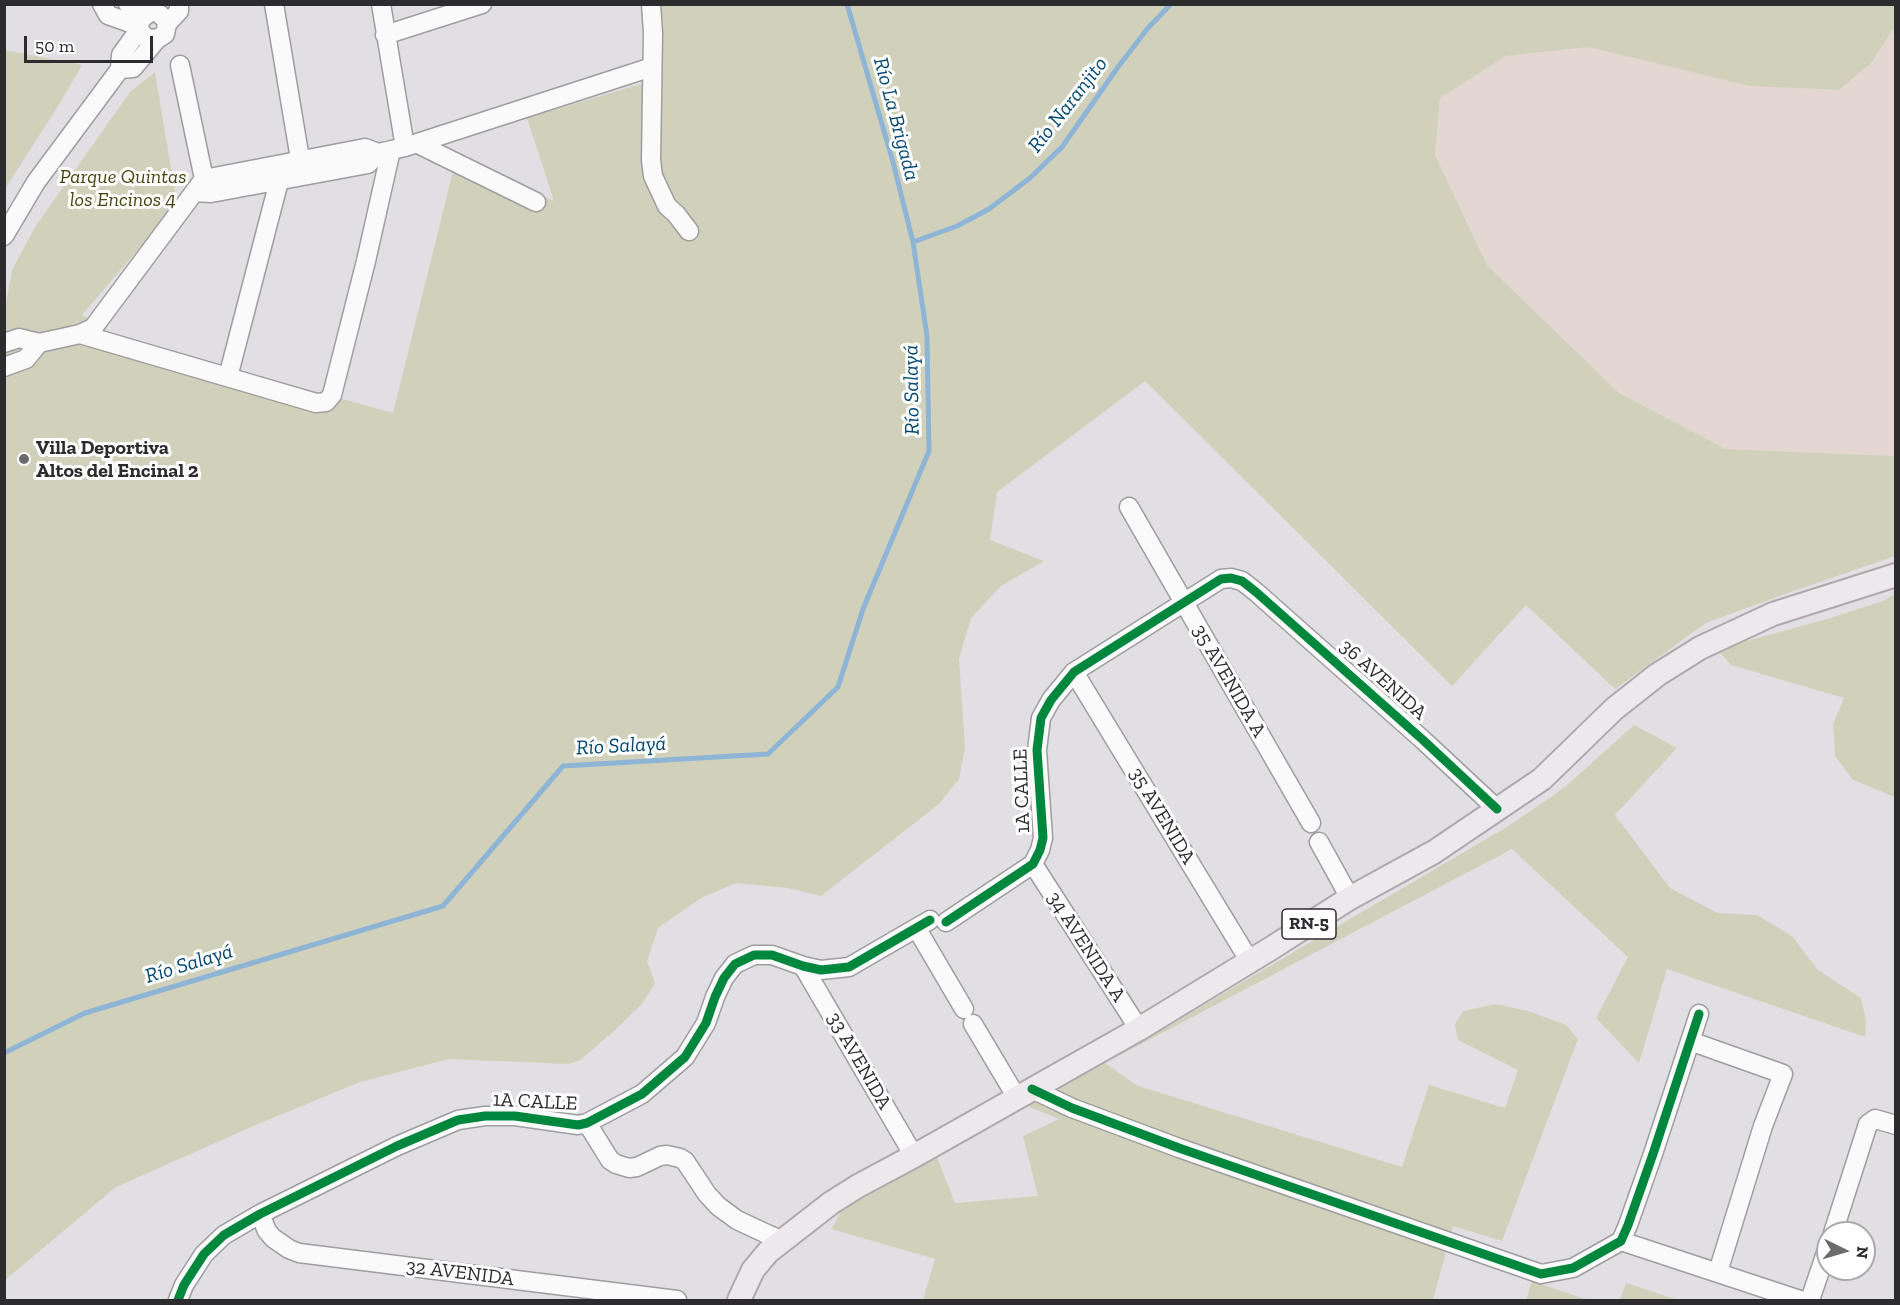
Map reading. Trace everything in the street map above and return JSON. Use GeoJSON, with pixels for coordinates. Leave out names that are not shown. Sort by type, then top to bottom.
{"type":"FeatureCollection","features":[{"type":"Feature","properties":{"kind":"main road","name":"RN-5"},"geometry":{"type":"LineString","coordinates":[[739,1300],[753,1270],[768,1252],[822,1209],[1139,1029],[1350,898],[1434,852],[1542,779],[1614,709],[1657,675],[1700,648],[1773,614],[1896,575]]}},
{"type":"Feature","properties":{"kind":"street"},"geometry":{"type":"LineString","coordinates":[[102,4],[108,15],[146,17],[161,15],[162,32]]}},
{"type":"Feature","properties":{"kind":"street"},"geometry":{"type":"LineString","coordinates":[[128,4],[146,17]]}},
{"type":"Feature","properties":{"kind":"street"},"geometry":{"type":"LineString","coordinates":[[120,69],[133,68],[179,11],[179,4]]}},
{"type":"Feature","properties":{"kind":"street"},"geometry":{"type":"LineString","coordinates":[[274,4],[301,168]]}},
{"type":"Feature","properties":{"kind":"street"},"geometry":{"type":"LineString","coordinates":[[80,334],[316,403],[326,402],[332,395],[366,261],[398,149],[381,4]]}},
{"type":"Feature","properties":{"kind":"street"},"geometry":{"type":"LineString","coordinates":[[385,35],[482,4]]}},
{"type":"Feature","properties":{"kind":"street"},"geometry":{"type":"LineString","coordinates":[[651,4],[651,160],[653,176],[667,206],[689,231]]}},
{"type":"Feature","properties":{"kind":"street"},"geometry":{"type":"LineString","coordinates":[[146,17],[146,38],[162,32]]}},
{"type":"Feature","properties":{"kind":"street"},"geometry":{"type":"LineString","coordinates":[[4,236],[36,182],[120,69],[121,55],[146,17]]}},
{"type":"Feature","properties":{"kind":"street"},"geometry":{"type":"LineString","coordinates":[[180,65],[200,186],[211,193],[279,181],[301,168]]}},
{"type":"Feature","properties":{"kind":"street"},"geometry":{"type":"LineString","coordinates":[[4,343],[19,338],[39,343],[80,334],[93,328],[200,186],[301,168],[368,164],[398,149],[652,67]]}},
{"type":"Feature","properties":{"kind":"street"},"geometry":{"type":"LineString","coordinates":[[398,149],[536,202]]}},
{"type":"Feature","properties":{"kind":"street"},"geometry":{"type":"LineString","coordinates":[[228,377],[279,181]]}},
{"type":"Feature","properties":{"kind":"street"},"geometry":{"type":"LineString","coordinates":[[4,367],[26,359],[39,343]]}},
{"type":"Feature","properties":{"kind":"street","name":"35 AVENIDA A"},"geometry":{"type":"LineString","coordinates":[[1129,507],[1311,823]]}},
{"type":"Feature","properties":{"kind":"street","name":"1A CALLE"},"geometry":{"type":"LineString","coordinates":[[178,1300],[184,1285],[204,1254],[224,1235],[260,1214],[397,1146],[458,1120],[485,1116],[515,1116],[569,1125],[587,1123],[642,1094],[685,1057],[706,1023],[724,978],[735,964],[754,955],[772,955],[821,970],[849,967],[931,924],[1033,864],[1043,838],[1037,750],[1041,718],[1051,700],[1074,672],[1184,602],[1221,579],[1231,578],[1242,581]]}},
{"type":"Feature","properties":{"kind":"street","name":"36 AVENIDA"},"geometry":{"type":"LineString","coordinates":[[1242,581],[1423,740],[1497,809]]}},
{"type":"Feature","properties":{"kind":"street","name":"35 AVENIDA"},"geometry":{"type":"LineString","coordinates":[[1074,672],[1249,960]]}},
{"type":"Feature","properties":{"kind":"street"},"geometry":{"type":"LineString","coordinates":[[1319,842],[1350,898]]}},
{"type":"Feature","properties":{"kind":"street","name":"34 AVENIDA A"},"geometry":{"type":"LineString","coordinates":[[1033,864],[1139,1029]]}},
{"type":"Feature","properties":{"kind":"street"},"geometry":{"type":"LineString","coordinates":[[931,924],[969,1016],[1025,1094],[1072,1108],[1179,1148],[1541,1274],[1573,1268],[1621,1241],[1629,1225],[1699,1014]]}},
{"type":"Feature","properties":{"kind":"street","name":"33 AVENIDA"},"geometry":{"type":"LineString","coordinates":[[803,966],[914,1156]]}},
{"type":"Feature","properties":{"kind":"street"},"geometry":{"type":"LineString","coordinates":[[1690,1041],[1783,1074],[1753,1159],[1718,1272]]}},
{"type":"Feature","properties":{"kind":"street"},"geometry":{"type":"LineString","coordinates":[[1837,1221],[1868,1124],[1875,1119],[1896,1125]]}},
{"type":"Feature","properties":{"kind":"street"},"geometry":{"type":"LineString","coordinates":[[587,1123],[610,1160],[616,1164],[629,1168],[637,1167],[660,1156],[674,1155],[685,1161],[718,1206],[737,1220],[782,1241]]}},
{"type":"Feature","properties":{"kind":"street","name":"32 AVENIDA"},"geometry":{"type":"LineString","coordinates":[[260,1214],[267,1231],[273,1238],[289,1249],[299,1252],[678,1300]]}},
{"type":"Feature","properties":{"kind":"street"},"geometry":{"type":"LineString","coordinates":[[1621,1241],[1800,1300]]}},
{"type":"Feature","properties":{"kind":"street"},"geometry":{"type":"LineString","coordinates":[[1810,1300],[1816,1281]]}},
{"type":"Feature","properties":{"kind":"shaded area"},"geometry":{"type":"Polygon","coordinates":[[[1895,26],[1895,456],[1726,449],[1619,393],[1487,265],[1435,155],[1440,98],[1506,56],[1589,47],[1749,86],[1872,62],[1895,26]]]}},
{"type":"Feature","properties":{"kind":"green space","name":"Parque Quintas los Encinos 4"},"geometry":{"type":"Polygon","coordinates":[[[649,5],[1895,5],[1895,26],[1872,62],[1839,90],[1749,86],[1589,47],[1506,56],[1440,98],[1435,155],[1487,265],[1619,393],[1726,449],[1895,456],[1895,556],[1706,623],[1615,689],[1526,605],[1452,686],[1145,381],[997,492],[990,540],[1044,561],[1001,586],[971,618],[959,659],[965,749],[959,779],[939,804],[821,896],[788,888],[736,883],[701,898],[658,928],[647,961],[655,983],[642,1004],[580,1060],[569,1064],[449,1059],[360,1082],[116,1187],[5,1280],[5,309],[12,270],[35,227],[130,92],[155,72],[177,204],[82,315],[114,335],[393,413],[457,155],[554,201],[527,118],[651,81],[649,5]]]}},
{"type":"Feature","properties":{"kind":"green space"},"geometry":{"type":"Polygon","coordinates":[[[5,50],[82,65],[5,189],[5,50]]]}},
{"type":"Feature","properties":{"kind":"green space"},"geometry":{"type":"Polygon","coordinates":[[[1895,594],[1895,797],[1853,780],[1835,756],[1833,724],[1844,698],[1731,665],[1720,653],[1743,642],[1827,619],[1883,601],[1895,594]]]}},
{"type":"Feature","properties":{"kind":"green space"},"geometry":{"type":"Polygon","coordinates":[[[1634,725],[1677,748],[1615,815],[1670,888],[1718,913],[1757,915],[1792,936],[1818,970],[1861,998],[1866,1020],[1865,1037],[1667,969],[1639,1063],[1596,1018],[1628,957],[1512,849],[1105,1063],[1510,825],[1565,787],[1634,725]]]}},
{"type":"Feature","properties":{"kind":"green space"},"geometry":{"type":"Polygon","coordinates":[[[1495,1004],[1528,1011],[1566,1025],[1578,1039],[1502,1241],[1453,1226],[1433,1300],[923,1300],[935,1259],[831,1229],[842,1210],[937,1157],[955,1203],[1038,1196],[1023,1136],[1059,1119],[1025,1105],[1105,1063],[1138,1086],[1402,1167],[1429,1085],[1505,1108],[1518,1070],[1458,1040],[1455,1024],[1463,1011],[1495,1004]]]}},
{"type":"Feature","properties":{"kind":"green space"},"geometry":{"type":"Polygon","coordinates":[[[1532,1281],[1588,1300],[1526,1300],[1532,1281]]]}},
{"type":"Feature","properties":{"kind":"green space"},"geometry":{"type":"Polygon","coordinates":[[[1626,1283],[1678,1300],[1620,1300],[1626,1283]]]}},
{"type":"Feature","properties":{"kind":"waterway","name":"Río Salayá"},"geometry":{"type":"LineString","coordinates":[[4,1053],[85,1013],[443,906],[563,766],[768,754],[838,687],[863,609],[929,451],[927,336],[913,242],[893,162],[847,4]]}},
{"type":"Feature","properties":{"kind":"waterway","name":"Río Naranjito"},"geometry":{"type":"LineString","coordinates":[[913,242],[957,226],[989,209],[1030,178],[1062,147],[1118,67],[1148,28],[1171,4]]}},
{"type":"Feature","properties":{"kind":"cycle path"},"geometry":{"type":"LineString","coordinates":[[946,922],[1033,864],[1040,850],[1043,838],[1037,750],[1041,718],[1051,700],[1074,672],[1221,579],[1231,578],[1242,581],[1256,592],[1497,809]]}},
{"type":"Feature","properties":{"kind":"cycle path"},"geometry":{"type":"LineString","coordinates":[[178,1300],[184,1285],[204,1254],[224,1235],[260,1214],[397,1146],[458,1120],[485,1116],[515,1116],[578,1125],[587,1123],[642,1094],[685,1057],[706,1023],[724,978],[735,964],[754,955],[772,955],[821,970],[849,967],[930,920]]}},
{"type":"Feature","properties":{"kind":"cycle path"},"geometry":{"type":"LineString","coordinates":[[1032,1089],[1072,1108],[1179,1148],[1541,1274],[1573,1268],[1621,1241],[1653,1154],[1699,1014]]}},
{"type":"Feature","properties":{"kind":"place","name":"Villa Deportiva Altos del Encinal 2"},"geometry":{"type":"Point","coordinates":[24,459]}},
{"type":"Feature","properties":{"kind":"water label","name":"Río La Brigada"},"geometry":{"type":"Point","coordinates":[896,119]}}]}
